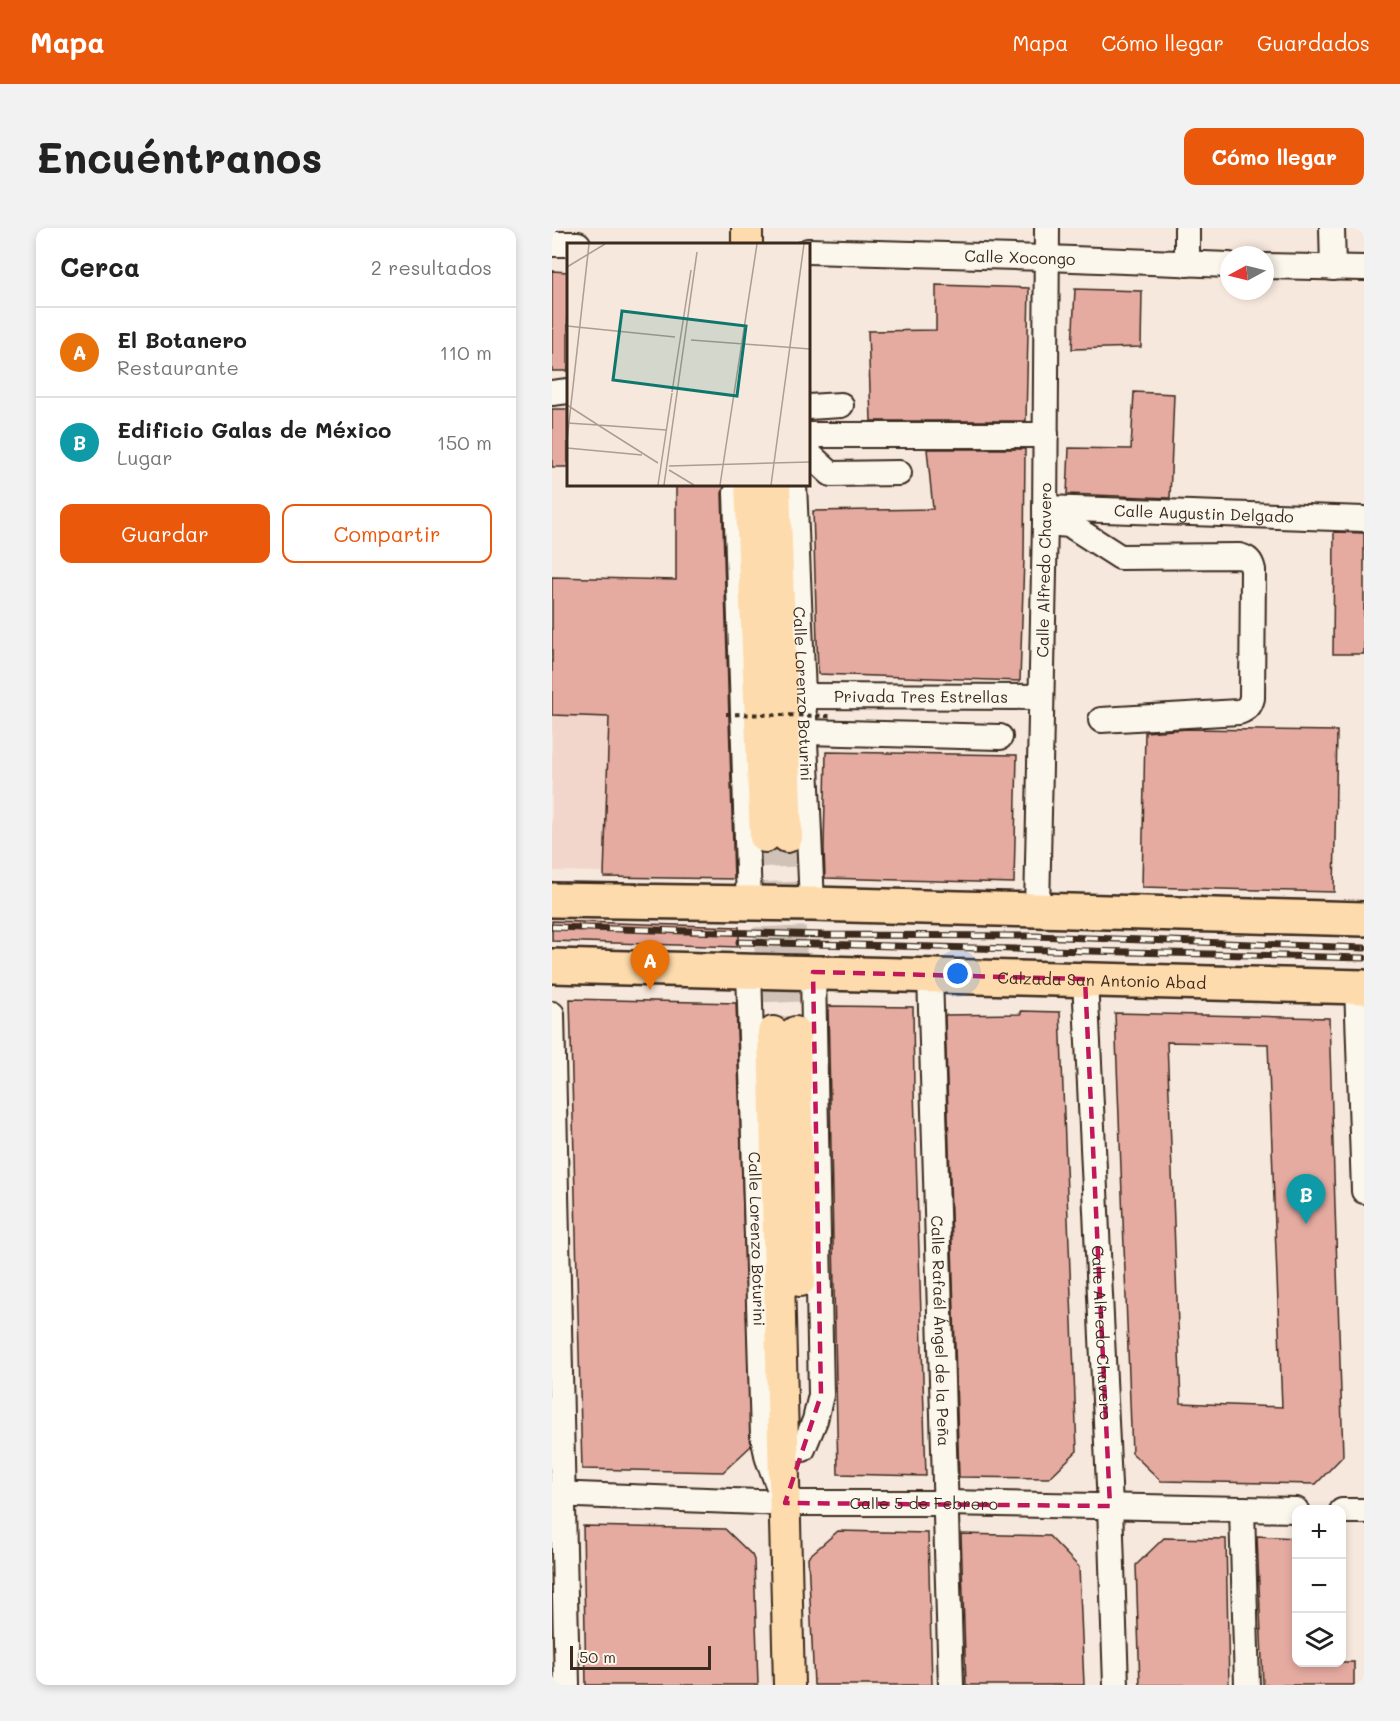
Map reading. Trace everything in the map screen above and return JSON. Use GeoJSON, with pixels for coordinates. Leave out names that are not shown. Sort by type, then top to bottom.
{"type":"FeatureCollection","features":[{"type":"Feature","properties":{"kind":"highway"},"geometry":{"type":"LineString","coordinates":[[552,900],[812,904],[1364,919]]}},
{"type":"Feature","properties":{"kind":"highway","name":"Calzada San Antonio Abad"},"geometry":{"type":"LineString","coordinates":[[552,966],[1360,986]]}},
{"type":"Feature","properties":{"kind":"main road","name":"Calle Lorenzo Boturini"},"geometry":{"type":"LineString","coordinates":[[750,486],[776,837],[775,486]]}},
{"type":"Feature","properties":{"kind":"main road","name":"Calle Lorenzo Boturini"},"geometry":{"type":"LineString","coordinates":[[785,1503],[803,1449],[784,1032],[785,1503],[789,1685]]}},
{"type":"Feature","properties":{"kind":"street","name":"Calle Alfredo Chavero"},"geometry":{"type":"LineString","coordinates":[[1037,910],[1045,515],[1047,228]]}},
{"type":"Feature","properties":{"kind":"street"},"geometry":{"type":"LineString","coordinates":[[1186,228],[1187,264]]}},
{"type":"Feature","properties":{"kind":"street"},"geometry":{"type":"LineString","coordinates":[[1332,228],[1333,268]]}},
{"type":"Feature","properties":{"kind":"street","name":"Calle Xocongo"},"geometry":{"type":"LineString","coordinates":[[810,251],[1220,265]]}},
{"type":"Feature","properties":{"kind":"street"},"geometry":{"type":"LineString","coordinates":[[1274,266],[1364,268]]}},
{"type":"Feature","properties":{"kind":"street"},"geometry":{"type":"LineString","coordinates":[[552,393],[567,391]]}},
{"type":"Feature","properties":{"kind":"street"},"geometry":{"type":"LineString","coordinates":[[810,406],[841,405]]}},
{"type":"Feature","properties":{"kind":"street"},"geometry":{"type":"LineString","coordinates":[[810,435],[1046,435]]}},
{"type":"Feature","properties":{"kind":"street"},"geometry":{"type":"LineString","coordinates":[[810,455],[831,474],[899,473]]}},
{"type":"Feature","properties":{"kind":"street"},"geometry":{"type":"LineString","coordinates":[[736,486],[749,903]]}},
{"type":"Feature","properties":{"kind":"street","name":"Calle Lorenzo Boturini"},"geometry":{"type":"LineString","coordinates":[[794,486],[812,904]]}},
{"type":"Feature","properties":{"kind":"street"},"geometry":{"type":"LineString","coordinates":[[1045,515],[1070,525],[1120,557],[1239,556],[1252,563],[1250,705],[1239,712],[1101,720]]}},
{"type":"Feature","properties":{"kind":"street","name":"Calle Augustin Delgado"},"geometry":{"type":"LineString","coordinates":[[1045,515],[1364,519]]}},
{"type":"Feature","properties":{"kind":"street","name":"Privada Tres Estrellas"},"geometry":{"type":"LineString","coordinates":[[803,696],[1041,697]]}},
{"type":"Feature","properties":{"kind":"street"},"geometry":{"type":"LineString","coordinates":[[805,732],[1000,737]]}},
{"type":"Feature","properties":{"kind":"street","name":"Calle Lorenzo Boturini"},"geometry":{"type":"LineString","coordinates":[[749,971],[763,1436],[768,1459],[785,1503]]}},
{"type":"Feature","properties":{"kind":"street","name":"Calle Lorenzo Boturini"},"geometry":{"type":"LineString","coordinates":[[803,1449],[815,1420],[821,1395],[813,972]]}},
{"type":"Feature","properties":{"kind":"street","name":"Calle Rafaél Ángel de la Peña"},"geometry":{"type":"LineString","coordinates":[[930,975],[951,1685]]}},
{"type":"Feature","properties":{"kind":"street","name":"Calle Alfredo Chavero"},"geometry":{"type":"LineString","coordinates":[[1085,979],[1110,1506],[1116,1685]]}},
{"type":"Feature","properties":{"kind":"street"},"geometry":{"type":"LineString","coordinates":[[1360,986],[1364,1191]]}},
{"type":"Feature","properties":{"kind":"street"},"geometry":{"type":"LineString","coordinates":[[552,1014],[558,1494],[567,1685]]}},
{"type":"Feature","properties":{"kind":"street","name":"Calle 5 de Febrero"},"geometry":{"type":"LineString","coordinates":[[558,1494],[785,1503],[945,1503],[1292,1510]]}},
{"type":"Feature","properties":{"kind":"street"},"geometry":{"type":"LineString","coordinates":[[1242,1509],[1247,1685]]}},
{"type":"Feature","properties":{"kind":"street"},"geometry":{"type":"LineString","coordinates":[[1346,1511],[1364,1511]]}},
{"type":"Feature","properties":{"kind":"path"},"geometry":{"type":"LineString","coordinates":[[726,714],[831,716]]}},
{"type":"Feature","properties":{"kind":"highlighted area"},"geometry":{"type":"Polygon","coordinates":[[[813,972],[1085,979],[1110,1506],[785,1503],[821,1395],[813,972]]]}},
{"type":"Feature","properties":{"kind":"shaded area"},"geometry":{"type":"Polygon","coordinates":[[[552,715],[609,717],[604,872],[552,871],[552,715]]]}},
{"type":"Feature","properties":{"kind":"building"},"geometry":{"type":"Polygon","coordinates":[[[552,271],[567,272],[567,371],[552,371],[552,271]]]}},
{"type":"Feature","properties":{"kind":"building"},"geometry":{"type":"Polygon","coordinates":[[[936,285],[1029,288],[1026,421],[871,421],[868,331],[936,330],[936,285]]]}},
{"type":"Feature","properties":{"kind":"building"},"geometry":{"type":"Polygon","coordinates":[[[1075,289],[1142,291],[1141,347],[1072,349],[1075,289]]]}},
{"type":"Feature","properties":{"kind":"building"},"geometry":{"type":"Polygon","coordinates":[[[1134,392],[1174,394],[1170,498],[1067,494],[1069,448],[1131,449],[1134,392]]]}},
{"type":"Feature","properties":{"kind":"building"},"geometry":{"type":"Polygon","coordinates":[[[552,409],[567,409],[567,467],[552,467],[552,409]]]}},
{"type":"Feature","properties":{"kind":"building"},"geometry":{"type":"Polygon","coordinates":[[[927,449],[1025,449],[1020,681],[818,674],[813,511],[933,509],[927,449]]]}},
{"type":"Feature","properties":{"kind":"building"},"geometry":{"type":"Polygon","coordinates":[[[676,486],[724,486],[722,493],[734,879],[604,877],[609,717],[552,715],[552,577],[676,580],[676,486]]]}},
{"type":"Feature","properties":{"kind":"building"},"geometry":{"type":"Polygon","coordinates":[[[1334,532],[1364,533],[1364,654],[1333,654],[1334,532]]]}},
{"type":"Feature","properties":{"kind":"building"},"geometry":{"type":"Polygon","coordinates":[[[1188,729],[1337,731],[1334,892],[1142,887],[1145,732],[1188,729]]]}},
{"type":"Feature","properties":{"kind":"building"},"geometry":{"type":"Polygon","coordinates":[[[826,752],[1017,755],[1014,883],[825,878],[826,752]]]}},
{"type":"Feature","properties":{"kind":"building"},"geometry":{"type":"Polygon","coordinates":[[[552,921],[739,927],[739,947],[552,941],[552,921]]]}},
{"type":"Feature","properties":{"kind":"building"},"geometry":{"type":"Polygon","coordinates":[[[570,999],[736,1003],[751,1446],[723,1472],[582,1469],[570,999]]]}},
{"type":"Feature","properties":{"kind":"building"},"geometry":{"type":"Polygon","coordinates":[[[828,1006],[913,1007],[926,1476],[838,1474],[828,1006]]]}},
{"type":"Feature","properties":{"kind":"building"},"geometry":{"type":"Polygon","coordinates":[[[1021,1011],[1060,1012],[1077,1451],[1049,1478],[959,1477],[945,1015],[1021,1014],[1021,1011]]]}},
{"type":"Feature","properties":{"kind":"building"},"geometry":{"type":"Polygon","coordinates":[[[1115,1013],[1329,1018],[1343,1456],[1316,1484],[1161,1481],[1132,1453],[1115,1013]],[[1167,1042],[1181,1403],[1282,1407],[1268,1044],[1167,1042]]]}},
{"type":"Feature","properties":{"kind":"building"},"geometry":{"type":"Polygon","coordinates":[[[583,1526],[725,1529],[752,1555],[754,1560],[758,1685],[586,1685],[583,1526]]]}},
{"type":"Feature","properties":{"kind":"building"},"geometry":{"type":"Polygon","coordinates":[[[838,1531],[928,1533],[932,1685],[814,1685],[808,1557],[838,1531]]]}},
{"type":"Feature","properties":{"kind":"building"},"geometry":{"type":"Polygon","coordinates":[[[961,1534],[1049,1536],[1079,1567],[1084,1685],[966,1685],[961,1534]]]}},
{"type":"Feature","properties":{"kind":"building"},"geometry":{"type":"Polygon","coordinates":[[[1257,1536],[1292,1538],[1292,1667],[1346,1667],[1346,1662],[1354,1662],[1354,1685],[1263,1685],[1257,1536]]]}},
{"type":"Feature","properties":{"kind":"building"},"geometry":{"type":"Polygon","coordinates":[[[1164,1538],[1226,1539],[1229,1685],[1140,1685],[1136,1565],[1164,1538]]]}},
{"type":"Feature","properties":{"kind":"tunnel"},"geometry":{"type":"LineString","coordinates":[[765,837],[773,1032]]}},
{"type":"Feature","properties":{"kind":"tunnel"},"geometry":{"type":"LineString","coordinates":[[787,837],[795,1032]]}},
{"type":"Feature","properties":{"kind":"railway"},"geometry":{"type":"LineString","coordinates":[[552,927],[825,935],[1034,936],[1364,948]]}},
{"type":"Feature","properties":{"kind":"railway"},"geometry":{"type":"LineString","coordinates":[[739,942],[1364,958]]}},
{"type":"Feature","properties":{"kind":"place","name":"El Botanero"},"geometry":{"type":"Point","coordinates":[650,990]}},
{"type":"Feature","properties":{"kind":"place","name":"Edificio Galas de México"},"geometry":{"type":"Point","coordinates":[1306,1224]}}]}
